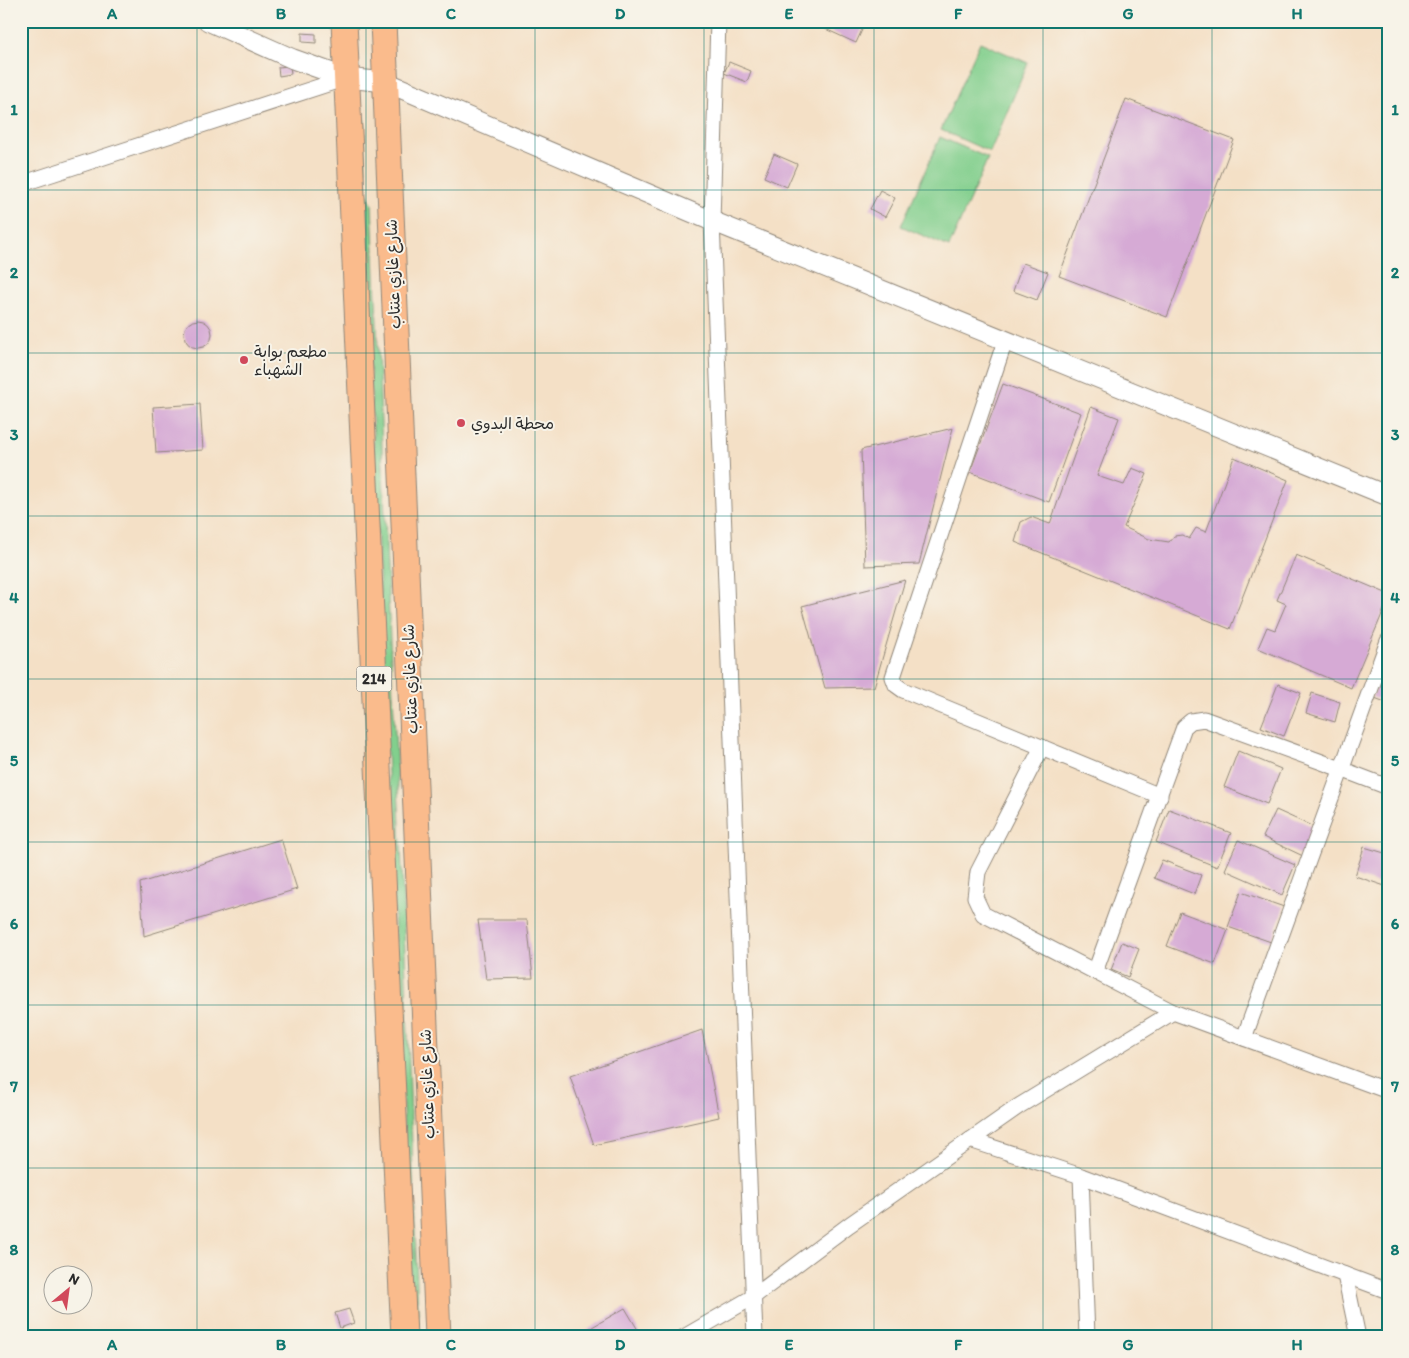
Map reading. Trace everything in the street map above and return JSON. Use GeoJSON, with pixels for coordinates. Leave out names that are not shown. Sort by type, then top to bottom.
{"type":"FeatureCollection","features":[{"type":"Feature","properties":{"kind":"highway","name":"214"},"geometry":{"type":"LineString","coordinates":[[344,21],[404,1337]]}},
{"type":"Feature","properties":{"kind":"highway","name":"شارع غازي عنتاب"},"geometry":{"type":"LineString","coordinates":[[383,21],[438,1337]]}},
{"type":"Feature","properties":{"kind":"street"},"geometry":{"type":"LineString","coordinates":[[208,21],[293,59],[346,78],[386,82],[712,221],[1388,496]]}},
{"type":"Feature","properties":{"kind":"street"},"geometry":{"type":"LineString","coordinates":[[718,21],[712,221],[754,1337]]}},
{"type":"Feature","properties":{"kind":"street"},"geometry":{"type":"LineString","coordinates":[[21,184],[346,78]]}},
{"type":"Feature","properties":{"kind":"street"},"geometry":{"type":"LineString","coordinates":[[1005,340],[898,657],[893,677],[896,685],[903,690],[1160,796]]}},
{"type":"Feature","properties":{"kind":"street"},"geometry":{"type":"LineString","coordinates":[[1244,1038],[1388,641]]}},
{"type":"Feature","properties":{"kind":"street"},"geometry":{"type":"LineString","coordinates":[[1095,972],[1187,723],[1195,719],[1204,719],[1388,787]]}},
{"type":"Feature","properties":{"kind":"street"},"geometry":{"type":"LineString","coordinates":[[1042,747],[978,872],[975,897],[983,914],[1173,1012],[1388,1091]]}},
{"type":"Feature","properties":{"kind":"street"},"geometry":{"type":"LineString","coordinates":[[684,1337],[753,1297],[848,1226],[1019,1106],[1173,1012]]}},
{"type":"Feature","properties":{"kind":"street"},"geometry":{"type":"LineString","coordinates":[[970,1140],[1081,1176],[1388,1291]]}},
{"type":"Feature","properties":{"kind":"street"},"geometry":{"type":"LineString","coordinates":[[1081,1176],[1088,1337]]}},
{"type":"Feature","properties":{"kind":"street"},"geometry":{"type":"LineString","coordinates":[[1345,1276],[1358,1337]]}},
{"type":"Feature","properties":{"kind":"green space"},"geometry":{"type":"Polygon","coordinates":[[[980,42],[1028,63],[990,152],[941,130],[980,42]]]}},
{"type":"Feature","properties":{"kind":"green space"},"geometry":{"type":"Polygon","coordinates":[[[359,119],[364,120],[366,191],[372,204],[390,640],[401,844],[419,1337],[413,1337],[359,119]]]}},
{"type":"Feature","properties":{"kind":"green space"},"geometry":{"type":"Polygon","coordinates":[[[940,137],[988,158],[949,247],[901,226],[940,137]]]}},
{"type":"Feature","properties":{"kind":"building"},"geometry":{"type":"Polygon","coordinates":[[[808,21],[866,21],[856,43],[808,21]]]}},
{"type":"Feature","properties":{"kind":"building"},"geometry":{"type":"Polygon","coordinates":[[[302,33],[316,34],[316,43],[302,42],[302,33]]]}},
{"type":"Feature","properties":{"kind":"building"},"geometry":{"type":"Polygon","coordinates":[[[729,62],[751,71],[747,82],[724,73],[729,62]]]}},
{"type":"Feature","properties":{"kind":"building"},"geometry":{"type":"Polygon","coordinates":[[[290,66],[291,74],[279,76],[278,67],[290,66]]]}},
{"type":"Feature","properties":{"kind":"building"},"geometry":{"type":"Polygon","coordinates":[[[1126,99],[1234,140],[1167,317],[1059,276],[1126,99]]]}},
{"type":"Feature","properties":{"kind":"building"},"geometry":{"type":"Polygon","coordinates":[[[774,154],[797,164],[787,187],[764,177],[774,154]]]}},
{"type":"Feature","properties":{"kind":"building"},"geometry":{"type":"Polygon","coordinates":[[[880,190],[895,198],[885,217],[870,209],[880,190]]]}},
{"type":"Feature","properties":{"kind":"building"},"geometry":{"type":"Polygon","coordinates":[[[1023,263],[1048,272],[1037,300],[1013,291],[1023,263]]]}},
{"type":"Feature","properties":{"kind":"building"},"geometry":{"type":"Polygon","coordinates":[[[198,320],[208,324],[212,334],[208,344],[198,348],[188,344],[184,334],[188,324],[198,320]]]}},
{"type":"Feature","properties":{"kind":"building"},"geometry":{"type":"Polygon","coordinates":[[[1003,384],[1081,413],[1049,502],[970,472],[1003,384]]]}},
{"type":"Feature","properties":{"kind":"building"},"geometry":{"type":"Polygon","coordinates":[[[200,404],[203,450],[156,453],[153,407],[200,404]]]}},
{"type":"Feature","properties":{"kind":"building"},"geometry":{"type":"Polygon","coordinates":[[[1091,407],[1119,418],[1097,476],[1124,485],[1132,468],[1147,474],[1124,527],[1149,539],[1169,542],[1174,536],[1182,535],[1189,539],[1196,528],[1206,532],[1234,457],[1288,480],[1230,629],[1015,542],[1021,522],[1031,517],[1050,524],[1091,407]]]}},
{"type":"Feature","properties":{"kind":"building"},"geometry":{"type":"Polygon","coordinates":[[[953,428],[919,564],[865,566],[861,450],[953,428]]]}},
{"type":"Feature","properties":{"kind":"building"},"geometry":{"type":"Polygon","coordinates":[[[1296,555],[1388,594],[1388,600],[1351,688],[1258,648],[1267,627],[1275,630],[1286,604],[1277,600],[1296,555]]]}},
{"type":"Feature","properties":{"kind":"building"},"geometry":{"type":"Polygon","coordinates":[[[905,580],[874,687],[825,688],[802,606],[905,580]]]}},
{"type":"Feature","properties":{"kind":"building"},"geometry":{"type":"Polygon","coordinates":[[[1388,661],[1388,703],[1372,697],[1388,661]]]}},
{"type":"Feature","properties":{"kind":"building"},"geometry":{"type":"Polygon","coordinates":[[[1278,684],[1301,693],[1284,736],[1261,727],[1278,684]]]}},
{"type":"Feature","properties":{"kind":"building"},"geometry":{"type":"Polygon","coordinates":[[[1312,693],[1340,702],[1335,722],[1306,713],[1312,693]]]}},
{"type":"Feature","properties":{"kind":"building"},"geometry":{"type":"Polygon","coordinates":[[[1238,751],[1281,769],[1267,804],[1224,787],[1238,751]]]}},
{"type":"Feature","properties":{"kind":"building"},"geometry":{"type":"Polygon","coordinates":[[[1169,809],[1231,833],[1217,867],[1156,842],[1169,809]]]}},
{"type":"Feature","properties":{"kind":"building"},"geometry":{"type":"Polygon","coordinates":[[[1276,810],[1316,828],[1303,856],[1263,837],[1276,810]]]}},
{"type":"Feature","properties":{"kind":"building"},"geometry":{"type":"Polygon","coordinates":[[[281,839],[297,889],[144,936],[140,883],[281,839]]]}},
{"type":"Feature","properties":{"kind":"building"},"geometry":{"type":"Polygon","coordinates":[[[1238,840],[1295,865],[1282,895],[1225,870],[1238,840]]]}},
{"type":"Feature","properties":{"kind":"building"},"geometry":{"type":"Polygon","coordinates":[[[1364,847],[1388,854],[1388,887],[1355,876],[1364,847]]]}},
{"type":"Feature","properties":{"kind":"building"},"geometry":{"type":"Polygon","coordinates":[[[1162,860],[1201,875],[1194,894],[1154,878],[1162,860]]]}},
{"type":"Feature","properties":{"kind":"building"},"geometry":{"type":"Polygon","coordinates":[[[1241,892],[1284,907],[1271,942],[1228,927],[1241,892]]]}},
{"type":"Feature","properties":{"kind":"building"},"geometry":{"type":"Polygon","coordinates":[[[1180,912],[1228,930],[1215,964],[1167,946],[1180,912]]]}},
{"type":"Feature","properties":{"kind":"building"},"geometry":{"type":"Polygon","coordinates":[[[478,920],[527,920],[533,978],[486,979],[478,920]]]}},
{"type":"Feature","properties":{"kind":"building"},"geometry":{"type":"Polygon","coordinates":[[[1122,942],[1139,949],[1128,977],[1111,970],[1122,942]]]}},
{"type":"Feature","properties":{"kind":"building"},"geometry":{"type":"Polygon","coordinates":[[[702,1030],[719,1117],[594,1145],[570,1076],[702,1030]]]}},
{"type":"Feature","properties":{"kind":"building"},"geometry":{"type":"Polygon","coordinates":[[[625,1308],[641,1335],[639,1337],[592,1337],[587,1330],[625,1308]]]}},
{"type":"Feature","properties":{"kind":"building"},"geometry":{"type":"Polygon","coordinates":[[[349,1309],[354,1323],[340,1328],[335,1313],[349,1309]]]}},
{"type":"Feature","properties":{"kind":"place","name":"مطعم بوابة الشهباء"},"geometry":{"type":"Point","coordinates":[244,360]}},
{"type":"Feature","properties":{"kind":"place","name":"محطة البدوي"},"geometry":{"type":"Point","coordinates":[461,423]}}]}
